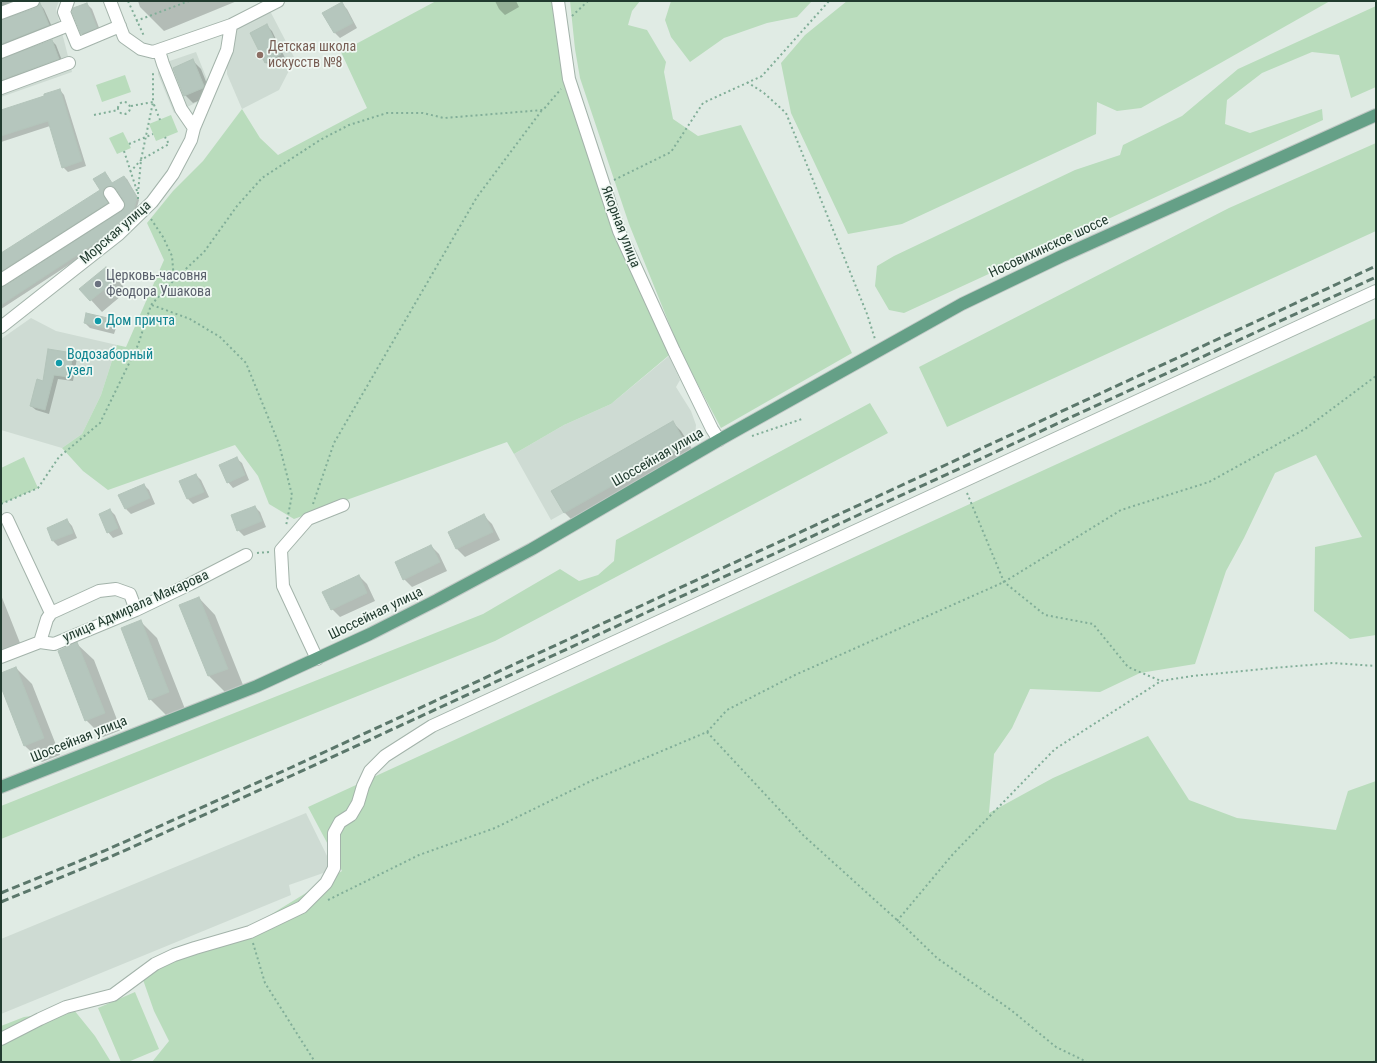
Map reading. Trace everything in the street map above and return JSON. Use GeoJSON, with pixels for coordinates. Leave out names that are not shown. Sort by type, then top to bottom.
{"type":"FeatureCollection","features":[{"type":"Feature","properties":{"kind":"main road","name":"Носовихинское шоссе"},"geometry":{"type":"LineString","coordinates":[[747,432],[878,350],[962,304],[1376,114]]}},
{"type":"Feature","properties":{"kind":"main road","name":"Шоссейная улица"},"geometry":{"type":"LineString","coordinates":[[1,787],[257,686],[317,659],[438,600],[532,549],[719,440],[747,432]]}},
{"type":"Feature","properties":{"kind":"street"},"geometry":{"type":"LineString","coordinates":[[1,13],[33,1]]}},
{"type":"Feature","properties":{"kind":"street"},"geometry":{"type":"LineString","coordinates":[[68,1],[64,12],[77,44],[120,26]]}},
{"type":"Feature","properties":{"kind":"street"},"geometry":{"type":"LineString","coordinates":[[110,1],[124,37],[141,49],[156,52],[231,25],[278,1]]}},
{"type":"Feature","properties":{"kind":"street","name":"Якорная улица"},"geometry":{"type":"LineString","coordinates":[[558,1],[569,79],[623,238],[674,351],[712,429],[719,440]]}},
{"type":"Feature","properties":{"kind":"street"},"geometry":{"type":"LineString","coordinates":[[1,52],[69,25]]}},
{"type":"Feature","properties":{"kind":"street","name":"Морская улица"},"geometry":{"type":"LineString","coordinates":[[1,327],[145,215],[152,202],[173,174],[191,140],[194,128],[227,50],[231,25]]}},
{"type":"Feature","properties":{"kind":"street"},"geometry":{"type":"LineString","coordinates":[[156,52],[163,64],[181,109],[194,128]]}},
{"type":"Feature","properties":{"kind":"street"},"geometry":{"type":"LineString","coordinates":[[1,88],[70,63]]}},
{"type":"Feature","properties":{"kind":"street"},"geometry":{"type":"LineString","coordinates":[[1,280],[118,205],[110,193]]}},
{"type":"Feature","properties":{"kind":"street"},"geometry":{"type":"LineString","coordinates":[[1,1039],[66,1007],[113,995],[155,964],[174,955],[250,932],[302,907],[326,883],[334,868],[334,833],[340,822],[351,815],[358,803],[363,786],[370,771],[385,756],[432,726],[1376,291]]}},
{"type":"Feature","properties":{"kind":"street"},"geometry":{"type":"LineString","coordinates":[[317,659],[284,586],[281,550],[308,518],[343,505]]}},
{"type":"Feature","properties":{"kind":"street"},"geometry":{"type":"LineString","coordinates":[[7,519],[51,613]]}},
{"type":"Feature","properties":{"kind":"street","name":"улица Адмирала Макарова"},"geometry":{"type":"LineString","coordinates":[[1,657],[40,642],[54,644],[136,610],[246,555]]}},
{"type":"Feature","properties":{"kind":"street"},"geometry":{"type":"LineString","coordinates":[[40,642],[47,619],[51,613],[99,591],[116,589],[130,594],[136,610]]}},
{"type":"Feature","properties":{"kind":"path"},"geometry":{"type":"LineString","coordinates":[[128,1],[136,21],[156,52],[153,102],[145,138],[138,193]]}},
{"type":"Feature","properties":{"kind":"path"},"geometry":{"type":"LineString","coordinates":[[136,21],[189,1]]}},
{"type":"Feature","properties":{"kind":"path"},"geometry":{"type":"LineString","coordinates":[[561,27],[588,1]]}},
{"type":"Feature","properties":{"kind":"path"},"geometry":{"type":"LineString","coordinates":[[604,185],[671,152],[702,103],[762,76],[828,1]]}},
{"type":"Feature","properties":{"kind":"path"},"geometry":{"type":"LineString","coordinates":[[308,518],[334,443],[477,197],[543,110],[569,79]]}},
{"type":"Feature","properties":{"kind":"path"},"geometry":{"type":"LineString","coordinates":[[747,82],[764,93],[786,113],[868,314],[878,350]]}},
{"type":"Feature","properties":{"kind":"path"},"geometry":{"type":"LineString","coordinates":[[118,110],[118,105],[122,102],[126,102],[131,106],[153,102]]}},
{"type":"Feature","properties":{"kind":"path"},"geometry":{"type":"LineString","coordinates":[[153,102],[160,120]]}},
{"type":"Feature","properties":{"kind":"path"},"geometry":{"type":"LineString","coordinates":[[118,110],[122,114],[126,114],[130,110],[131,106]]}},
{"type":"Feature","properties":{"kind":"path"},"geometry":{"type":"LineString","coordinates":[[94,115],[118,110]]}},
{"type":"Feature","properties":{"kind":"path"},"geometry":{"type":"LineString","coordinates":[[1,504],[38,488],[59,458],[100,423],[138,345],[151,305],[174,280],[204,252],[237,206],[262,178],[320,140],[349,125],[387,113],[422,113],[444,118],[543,110]]}},
{"type":"Feature","properties":{"kind":"path"},"geometry":{"type":"LineString","coordinates":[[129,144],[153,134]]}},
{"type":"Feature","properties":{"kind":"path"},"geometry":{"type":"LineString","coordinates":[[130,172],[142,160],[169,144],[165,137]]}},
{"type":"Feature","properties":{"kind":"path"},"geometry":{"type":"LineString","coordinates":[[124,151],[145,215],[163,237],[172,256],[174,280]]}},
{"type":"Feature","properties":{"kind":"path"},"geometry":{"type":"LineString","coordinates":[[151,305],[190,319],[220,337],[246,363],[279,444],[292,495],[285,527]]}},
{"type":"Feature","properties":{"kind":"path"},"geometry":{"type":"LineString","coordinates":[[324,902],[419,855],[495,828],[593,780],[707,732],[727,710],[795,675],[1004,582],[1121,510],[1209,482],[1305,430],[1376,376]]}},
{"type":"Feature","properties":{"kind":"path"},"geometry":{"type":"LineString","coordinates":[[747,432],[802,419]]}},
{"type":"Feature","properties":{"kind":"path"},"geometry":{"type":"LineString","coordinates":[[962,481],[1004,582],[1045,615],[1093,624],[1128,667],[1161,681]]}},
{"type":"Feature","properties":{"kind":"path"},"geometry":{"type":"LineString","coordinates":[[246,555],[281,550]]}},
{"type":"Feature","properties":{"kind":"path"},"geometry":{"type":"LineString","coordinates":[[898,920],[953,854],[1055,749],[1161,681],[1199,675],[1326,664],[1376,666]]}},
{"type":"Feature","properties":{"kind":"path"},"geometry":{"type":"LineString","coordinates":[[707,732],[804,836],[898,920],[937,958],[1011,1010],[1056,1047],[1087,1062]]}},
{"type":"Feature","properties":{"kind":"path"},"geometry":{"type":"LineString","coordinates":[[250,932],[265,983],[315,1062]]}},
{"type":"Feature","properties":{"kind":"shaded area"},"geometry":{"type":"Polygon","coordinates":[[[1,1],[59,1],[56,9],[72,72],[1,97],[1,1]]]}},
{"type":"Feature","properties":{"kind":"shaded area","name":"Детская школа искусств №8"},"geometry":{"type":"Polygon","coordinates":[[[268,7],[295,59],[279,90],[242,109],[227,74],[227,50],[231,25],[268,7]]]}},
{"type":"Feature","properties":{"kind":"shaded area"},"geometry":{"type":"Polygon","coordinates":[[[196,52],[208,82],[200,101],[174,113],[158,74],[158,65],[196,52]]]}},
{"type":"Feature","properties":{"kind":"shaded area"},"geometry":{"type":"Polygon","coordinates":[[[31,318],[56,331],[117,345],[101,395],[82,434],[62,448],[1,430],[1,339],[31,318]]]}},
{"type":"Feature","properties":{"kind":"shaded area"},"geometry":{"type":"Polygon","coordinates":[[[669,356],[680,380],[676,387],[691,411],[696,425],[695,437],[686,444],[551,520],[514,454],[564,425],[611,404],[669,356]]]}},
{"type":"Feature","properties":{"kind":"shaded area"},"geometry":{"type":"Polygon","coordinates":[[[306,813],[329,860],[329,871],[289,885],[291,895],[1,1014],[1,939],[306,813]]]}},
{"type":"Feature","properties":{"kind":"green space"},"geometry":{"type":"Polygon","coordinates":[[[436,1],[558,1],[569,79],[604,185],[674,351],[611,404],[564,425],[514,454],[507,442],[294,519],[269,504],[258,476],[235,445],[108,490],[83,471],[62,448],[82,434],[101,395],[117,345],[126,347],[164,260],[147,223],[173,191],[203,161],[242,109],[260,138],[278,155],[367,108],[341,52],[436,1]]]}},
{"type":"Feature","properties":{"kind":"green space"},"geometry":{"type":"Polygon","coordinates":[[[570,1],[640,1],[632,11],[628,25],[647,30],[666,62],[664,72],[673,119],[698,136],[741,125],[852,353],[721,428],[681,353],[629,224],[580,78],[575,49],[570,1]]]}},
{"type":"Feature","properties":{"kind":"green space"},"geometry":{"type":"Polygon","coordinates":[[[671,1],[812,1],[797,17],[767,23],[724,38],[690,62],[671,37],[665,20],[671,1]]]}},
{"type":"Feature","properties":{"kind":"green space"},"geometry":{"type":"Polygon","coordinates":[[[847,1],[1330,1],[1141,108],[1117,111],[1097,102],[1096,134],[902,224],[848,234],[791,113],[781,63],[805,35],[847,1]]]}},
{"type":"Feature","properties":{"kind":"green space"},"geometry":{"type":"Polygon","coordinates":[[[1376,6],[1376,87],[1351,98],[1339,55],[1312,52],[1262,73],[1227,100],[1225,124],[1250,133],[1322,109],[1323,120],[904,313],[889,310],[875,286],[877,266],[894,256],[1075,170],[1120,155],[1123,145],[1182,116],[1238,69],[1376,6]]]}},
{"type":"Feature","properties":{"kind":"green space"},"geometry":{"type":"Polygon","coordinates":[[[125,75],[131,92],[102,102],[96,85],[125,75]]]}},
{"type":"Feature","properties":{"kind":"green space"},"geometry":{"type":"Polygon","coordinates":[[[171,115],[178,132],[156,141],[149,124],[171,115]]]}},
{"type":"Feature","properties":{"kind":"green space"},"geometry":{"type":"Polygon","coordinates":[[[123,132],[131,148],[117,154],[109,138],[123,132]]]}},
{"type":"Feature","properties":{"kind":"green space"},"geometry":{"type":"Polygon","coordinates":[[[1376,143],[1376,231],[947,427],[919,367],[1229,208],[1376,143]]]}},
{"type":"Feature","properties":{"kind":"green space"},"geometry":{"type":"Polygon","coordinates":[[[1376,318],[1376,635],[1350,639],[1314,611],[1315,547],[1362,537],[1316,455],[1275,473],[1244,538],[1226,571],[1195,664],[1140,673],[1100,692],[1030,689],[1012,728],[994,754],[989,813],[1053,778],[1148,736],[1189,800],[1237,818],[1336,830],[1348,791],[1376,781],[1376,1062],[152,1062],[169,1041],[154,1011],[141,974],[234,937],[342,871],[308,807],[1376,318]]]}},
{"type":"Feature","properties":{"kind":"green space"},"geometry":{"type":"Polygon","coordinates":[[[870,403],[888,433],[495,641],[1,839],[1,806],[483,614],[560,569],[579,581],[598,575],[614,561],[616,540],[870,403]]]}},
{"type":"Feature","properties":{"kind":"green space"},"geometry":{"type":"Polygon","coordinates":[[[24,457],[38,488],[1,504],[1,468],[24,457]]]}},
{"type":"Feature","properties":{"kind":"green space"},"geometry":{"type":"Polygon","coordinates":[[[135,992],[159,1049],[128,1062],[121,1062],[98,1008],[135,992]]]}},
{"type":"Feature","properties":{"kind":"green space"},"geometry":{"type":"Polygon","coordinates":[[[74,1010],[95,1036],[111,1062],[1,1062],[1,1026],[24,1017],[74,1010]]]}},
{"type":"Feature","properties":{"kind":"building"},"geometry":{"type":"Polygon","coordinates":[[[342,2],[353,23],[334,33],[322,13],[342,2]]]}},
{"type":"Feature","properties":{"kind":"building"},"geometry":{"type":"Polygon","coordinates":[[[40,3],[49,25],[1,44],[1,20],[36,8],[40,3]]]}},
{"type":"Feature","properties":{"kind":"building"},"geometry":{"type":"Polygon","coordinates":[[[87,3],[97,28],[81,34],[72,12],[73,8],[87,3]]]}},
{"type":"Feature","properties":{"kind":"building"},"geometry":{"type":"Polygon","coordinates":[[[267,24],[281,54],[265,63],[250,33],[267,24]]]}},
{"type":"Feature","properties":{"kind":"building"},"geometry":{"type":"Polygon","coordinates":[[[52,40],[59,59],[1,80],[1,59],[52,40]]]}},
{"type":"Feature","properties":{"kind":"building"},"geometry":{"type":"Polygon","coordinates":[[[193,59],[204,86],[203,88],[184,96],[173,68],[193,59]]]}},
{"type":"Feature","properties":{"kind":"building"},"geometry":{"type":"Polygon","coordinates":[[[60,89],[82,161],[62,168],[48,121],[1,136],[1,110],[44,96],[44,94],[60,89]]]}},
{"type":"Feature","properties":{"kind":"building"},"geometry":{"type":"Polygon","coordinates":[[[105,172],[112,183],[124,176],[137,197],[134,209],[114,228],[91,246],[1,305],[1,287],[5,286],[124,209],[124,201],[116,189],[113,186],[106,187],[103,189],[103,194],[108,203],[1,271],[1,253],[100,190],[93,179],[105,172]]]}},
{"type":"Feature","properties":{"kind":"building","name":"Церковь-часовня Феодора Ушакова"},"geometry":{"type":"Polygon","coordinates":[[[106,267],[117,279],[90,301],[79,289],[106,267]]]}},
{"type":"Feature","properties":{"kind":"building","name":"Дом причта"},"geometry":{"type":"Polygon","coordinates":[[[86,313],[112,319],[109,329],[84,323],[86,313]]]}},
{"type":"Feature","properties":{"kind":"building"},"geometry":{"type":"Polygon","coordinates":[[[48,349],[73,353],[69,377],[54,375],[45,410],[30,406],[37,379],[43,381],[48,349]]]}},
{"type":"Feature","properties":{"kind":"building"},"geometry":{"type":"Polygon","coordinates":[[[673,421],[686,444],[564,513],[551,491],[673,421]]]}},
{"type":"Feature","properties":{"kind":"building"},"geometry":{"type":"Polygon","coordinates":[[[237,457],[245,475],[227,483],[219,465],[237,457]]]}},
{"type":"Feature","properties":{"kind":"building"},"geometry":{"type":"Polygon","coordinates":[[[196,474],[204,492],[187,499],[179,481],[196,474]]]}},
{"type":"Feature","properties":{"kind":"building"},"geometry":{"type":"Polygon","coordinates":[[[144,484],[150,498],[125,509],[118,495],[144,484]]]}},
{"type":"Feature","properties":{"kind":"building"},"geometry":{"type":"Polygon","coordinates":[[[255,506],[262,521],[237,531],[231,515],[255,506]]]}},
{"type":"Feature","properties":{"kind":"building"},"geometry":{"type":"Polygon","coordinates":[[[110,509],[118,528],[107,533],[99,514],[110,509]]]}},
{"type":"Feature","properties":{"kind":"building"},"geometry":{"type":"Polygon","coordinates":[[[484,514],[493,532],[456,549],[448,532],[484,514]]]}},
{"type":"Feature","properties":{"kind":"building"},"geometry":{"type":"Polygon","coordinates":[[[67,519],[73,533],[52,541],[47,528],[67,519]]]}},
{"type":"Feature","properties":{"kind":"building"},"geometry":{"type":"Polygon","coordinates":[[[431,545],[440,562],[403,580],[395,562],[431,545]]]}},
{"type":"Feature","properties":{"kind":"building"},"geometry":{"type":"Polygon","coordinates":[[[359,575],[367,593],[331,610],[322,592],[359,575]]]}},
{"type":"Feature","properties":{"kind":"building"},"geometry":{"type":"Polygon","coordinates":[[[199,597],[228,669],[208,676],[179,605],[199,597]]]}},
{"type":"Feature","properties":{"kind":"building"},"geometry":{"type":"Polygon","coordinates":[[[141,620],[169,692],[149,700],[121,628],[141,620]]]}},
{"type":"Feature","properties":{"kind":"building"},"geometry":{"type":"Polygon","coordinates":[[[77,642],[105,713],[85,721],[58,651],[77,642]]]}},
{"type":"Feature","properties":{"kind":"building"},"geometry":{"type":"Polygon","coordinates":[[[16,667],[44,738],[24,746],[1,687],[1,673],[16,667]]]}},
{"type":"Feature","properties":{"kind":"railway"},"geometry":{"type":"LineString","coordinates":[[1,893],[104,851],[290,768],[1376,266]]}},
{"type":"Feature","properties":{"kind":"railway"},"geometry":{"type":"LineString","coordinates":[[1,902],[108,858],[293,775],[1376,277]]}},
{"type":"Feature","properties":{"kind":"place","name":"Детская школа искусств №8"},"geometry":{"type":"Point","coordinates":[260,55]}},
{"type":"Feature","properties":{"kind":"place","name":"Церковь-часовня Феодора Ушакова"},"geometry":{"type":"Point","coordinates":[98,284]}},
{"type":"Feature","properties":{"kind":"place","name":"Дом причта"},"geometry":{"type":"Point","coordinates":[98,321]}},
{"type":"Feature","properties":{"kind":"place","name":"Водозаборный узел"},"geometry":{"type":"Point","coordinates":[59,363]}}]}
